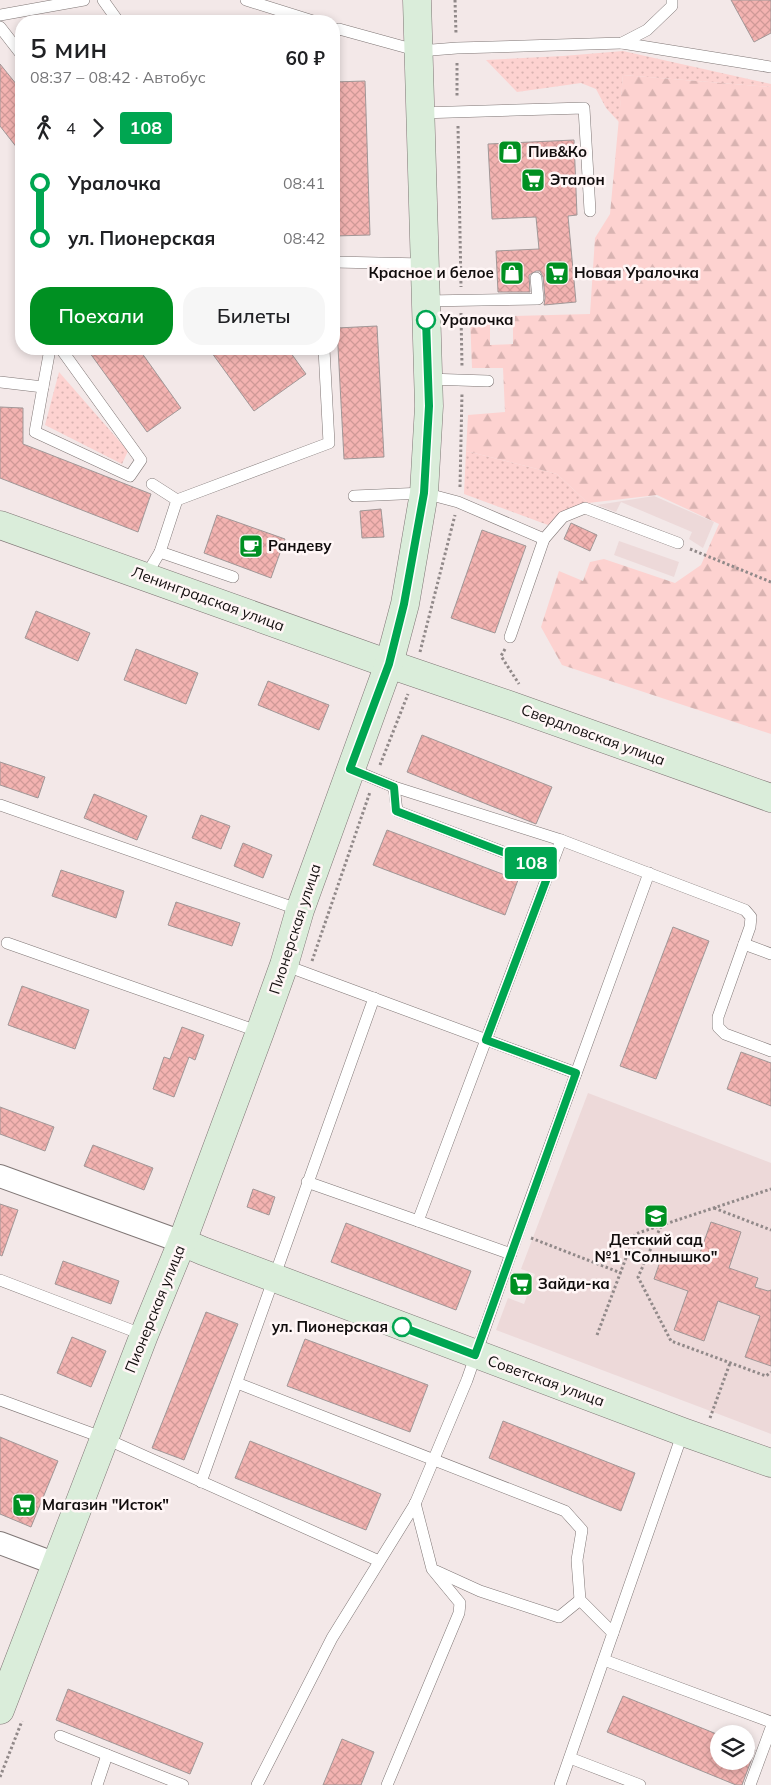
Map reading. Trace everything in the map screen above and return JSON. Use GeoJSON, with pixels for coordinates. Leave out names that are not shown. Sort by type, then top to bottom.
{"type":"FeatureCollection","features":[{"type":"Feature","properties":{"kind":"street","name":"Пионерская улица"},"geometry":{"type":"LineString","coordinates":[[0,1710],[144,1335],[182,1242],[260,1032],[284,964],[300,910],[389,664],[404,604],[424,493],[429,406],[417,0]]}},
{"type":"Feature","properties":{"kind":"street","name":"Ленинградская улица"},"geometry":{"type":"LineString","coordinates":[[0,525],[415,673]]}},
{"type":"Feature","properties":{"kind":"street","name":"Свердловская улица"},"geometry":{"type":"LineString","coordinates":[[415,673],[771,798]]}},
{"type":"Feature","properties":{"kind":"street"},"geometry":{"type":"LineString","coordinates":[[0,1176],[182,1242]]}},
{"type":"Feature","properties":{"kind":"street","name":"Советская улица"},"geometry":{"type":"LineString","coordinates":[[182,1242],[475,1355],[695,1429],[771,1463]]}},
{"type":"Feature","properties":{"kind":"street"},"geometry":{"type":"LineString","coordinates":[[0,1543],[56,1564]]}},
{"type":"Feature","properties":{"kind":"lane"},"geometry":{"type":"LineString","coordinates":[[0,15],[84,0]]}},
{"type":"Feature","properties":{"kind":"lane"},"geometry":{"type":"LineString","coordinates":[[103,0],[114,15]]}},
{"type":"Feature","properties":{"kind":"lane"},"geometry":{"type":"LineString","coordinates":[[246,0],[295,15]]}},
{"type":"Feature","properties":{"kind":"lane"},"geometry":{"type":"LineString","coordinates":[[622,43],[647,30],[672,6],[672,0]]}},
{"type":"Feature","properties":{"kind":"lane"},"geometry":{"type":"LineString","coordinates":[[0,27],[15,46]]}},
{"type":"Feature","properties":{"kind":"lane"},"geometry":{"type":"LineString","coordinates":[[340,31],[418,51],[622,43],[771,67]]}},
{"type":"Feature","properties":{"kind":"lane"},"geometry":{"type":"LineString","coordinates":[[420,113],[584,108],[590,210]]}},
{"type":"Feature","properties":{"kind":"lane"},"geometry":{"type":"LineString","coordinates":[[340,262],[424,264]]}},
{"type":"Feature","properties":{"kind":"lane"},"geometry":{"type":"LineString","coordinates":[[425,301],[538,299],[536,278]]}},
{"type":"Feature","properties":{"kind":"lane"},"geometry":{"type":"LineString","coordinates":[[49,355],[35,432],[130,476],[141,460],[65,355]]}},
{"type":"Feature","properties":{"kind":"lane"},"geometry":{"type":"LineString","coordinates":[[177,500],[329,443],[324,355]]}},
{"type":"Feature","properties":{"kind":"lane"},"geometry":{"type":"LineString","coordinates":[[428,379],[488,381]]}},
{"type":"Feature","properties":{"kind":"lane"},"geometry":{"type":"LineString","coordinates":[[0,382],[43,387]]}},
{"type":"Feature","properties":{"kind":"lane"},"geometry":{"type":"LineString","coordinates":[[152,484],[177,500]]}},
{"type":"Feature","properties":{"kind":"lane"},"geometry":{"type":"LineString","coordinates":[[354,496],[424,493],[458,502],[544,540]]}},
{"type":"Feature","properties":{"kind":"lane"},"geometry":{"type":"LineString","coordinates":[[145,577],[160,552],[177,500]]}},
{"type":"Feature","properties":{"kind":"lane"},"geometry":{"type":"LineString","coordinates":[[510,637],[544,540],[563,517],[585,508],[678,544]]}},
{"type":"Feature","properties":{"kind":"lane"},"geometry":{"type":"LineString","coordinates":[[160,552],[233,577]]}},
{"type":"Feature","properties":{"kind":"lane"},"geometry":{"type":"LineString","coordinates":[[350,769],[394,787],[561,840],[745,910],[751,917],[750,927],[718,1017],[718,1028],[725,1034],[771,1051]]}},
{"type":"Feature","properties":{"kind":"lane"},"geometry":{"type":"LineString","coordinates":[[394,787],[396,811],[550,870]]}},
{"type":"Feature","properties":{"kind":"lane"},"geometry":{"type":"LineString","coordinates":[[0,805],[300,910]]}},
{"type":"Feature","properties":{"kind":"lane"},"geometry":{"type":"LineString","coordinates":[[418,1221],[561,840]]}},
{"type":"Feature","properties":{"kind":"lane"},"geometry":{"type":"LineString","coordinates":[[257,1785],[332,1638],[415,1504],[467,1380],[518,1232],[649,873]]}},
{"type":"Feature","properties":{"kind":"lane"},"geometry":{"type":"LineString","coordinates":[[7,943],[260,1032]]}},
{"type":"Feature","properties":{"kind":"lane"},"geometry":{"type":"LineString","coordinates":[[744,944],[771,954]]}},
{"type":"Feature","properties":{"kind":"lane"},"geometry":{"type":"LineString","coordinates":[[284,964],[576,1073]]}},
{"type":"Feature","properties":{"kind":"lane"},"geometry":{"type":"LineString","coordinates":[[201,1482],[374,998]]}},
{"type":"Feature","properties":{"kind":"lane"},"geometry":{"type":"LineString","coordinates":[[307,1182],[511,1254]]}},
{"type":"Feature","properties":{"kind":"lane"},"geometry":{"type":"LineString","coordinates":[[0,1280],[144,1335]]}},
{"type":"Feature","properties":{"kind":"lane"},"geometry":{"type":"LineString","coordinates":[[237,1383],[564,1511],[582,1530],[577,1560],[580,1600],[613,1633]]}},
{"type":"Feature","properties":{"kind":"lane"},"geometry":{"type":"LineString","coordinates":[[0,1400],[104,1438],[379,1561]]}},
{"type":"Feature","properties":{"kind":"lane"},"geometry":{"type":"LineString","coordinates":[[560,1785],[613,1633],[695,1429]]}},
{"type":"Feature","properties":{"kind":"lane"},"geometry":{"type":"LineString","coordinates":[[387,1785],[459,1613],[460,1603],[432,1569],[415,1504]]}},
{"type":"Feature","properties":{"kind":"lane"},"geometry":{"type":"LineString","coordinates":[[432,1569],[480,1591],[559,1616],[580,1600]]}},
{"type":"Feature","properties":{"kind":"lane"},"geometry":{"type":"LineString","coordinates":[[604,1660],[771,1722]]}},
{"type":"Feature","properties":{"kind":"lane"},"geometry":{"type":"LineString","coordinates":[[750,1785],[771,1728]]}},
{"type":"Feature","properties":{"kind":"lane"},"geometry":{"type":"LineString","coordinates":[[60,1736],[183,1785]]}},
{"type":"Feature","properties":{"kind":"lane"},"geometry":{"type":"LineString","coordinates":[[97,1785],[107,1755]]}},
{"type":"Feature","properties":{"kind":"lane"},"geometry":{"type":"LineString","coordinates":[[570,1758],[640,1785]]}},
{"type":"Feature","properties":{"kind":"path"},"geometry":{"type":"LineString","coordinates":[[455,0],[457,48]]}},
{"type":"Feature","properties":{"kind":"path"},"geometry":{"type":"LineString","coordinates":[[678,544],[771,582]]}},
{"type":"Feature","properties":{"kind":"path"},"geometry":{"type":"LineString","coordinates":[[510,637],[501,656],[519,683],[512,706]]}},
{"type":"Feature","properties":{"kind":"path"},"geometry":{"type":"LineString","coordinates":[[597,1335],[635,1234],[771,1189]]}},
{"type":"Feature","properties":{"kind":"path"},"geometry":{"type":"LineString","coordinates":[[713,1208],[771,1230]]}},
{"type":"Feature","properties":{"kind":"path"},"geometry":{"type":"LineString","coordinates":[[661,1225],[638,1277],[671,1341],[766,1376],[771,1372]]}},
{"type":"Feature","properties":{"kind":"path"},"geometry":{"type":"LineString","coordinates":[[518,1232],[621,1273]]}},
{"type":"Feature","properties":{"kind":"path"},"geometry":{"type":"LineString","coordinates":[[695,1429],[730,1362]]}},
{"type":"Feature","properties":{"kind":"shaded area"},"geometry":{"type":"Polygon","coordinates":[[[654,496],[714,522],[703,548],[689,539],[692,532],[621,502],[616,512],[597,505],[654,496]]]}},
{"type":"Feature","properties":{"kind":"shaded area"},"geometry":{"type":"Polygon","coordinates":[[[619,541],[679,562],[674,577],[614,555],[619,541]]]}},
{"type":"Feature","properties":{"kind":"shaded area","name":"Детский сад №1 \"Солнышко\""},"geometry":{"type":"Polygon","coordinates":[[[588,1093],[771,1163],[771,1434],[496,1330],[508,1298],[524,1304],[535,1274],[521,1269],[588,1093]]]}},
{"type":"Feature","properties":{"kind":"green space"},"geometry":{"type":"Polygon","coordinates":[[[623,51],[771,84],[771,87],[623,75],[619,122],[606,108],[596,89],[581,83],[517,92],[486,60],[623,51]]]}},
{"type":"Feature","properties":{"kind":"green space"},"geometry":{"type":"Polygon","coordinates":[[[623,75],[771,87],[771,734],[562,665],[541,627],[559,571],[583,581],[590,562],[604,559],[675,583],[701,565],[719,524],[657,495],[588,503],[557,474],[466,451],[468,415],[505,412],[503,368],[472,368],[470,316],[490,316],[490,345],[513,344],[513,316],[590,314],[595,238],[610,214],[623,75]]]}},
{"type":"Feature","properties":{"kind":"green space"},"geometry":{"type":"Polygon","coordinates":[[[59,372],[128,451],[122,464],[45,425],[59,372]]]}},
{"type":"Feature","properties":{"kind":"green space"},"geometry":{"type":"Polygon","coordinates":[[[466,451],[557,474],[588,503],[548,525],[464,494],[466,451]]]}},
{"type":"Feature","properties":{"kind":"building"},"geometry":{"type":"Polygon","coordinates":[[[731,0],[771,0],[771,33],[754,42],[731,0]]]}},
{"type":"Feature","properties":{"kind":"building"},"geometry":{"type":"Polygon","coordinates":[[[0,64],[15,83],[15,145],[0,126],[0,64]]]}},
{"type":"Feature","properties":{"kind":"building"},"geometry":{"type":"Polygon","coordinates":[[[365,81],[370,235],[340,236],[340,82],[365,81]]]}},
{"type":"Feature","properties":{"kind":"building"},"geometry":{"type":"Polygon","coordinates":[[[574,140],[577,215],[568,216],[576,302],[544,305],[543,277],[540,271],[529,275],[530,292],[498,292],[496,251],[539,249],[536,217],[492,219],[488,144],[574,140]]]}},
{"type":"Feature","properties":{"kind":"building"},"geometry":{"type":"Polygon","coordinates":[[[377,326],[384,457],[344,459],[338,355],[340,355],[340,328],[377,326]]]}},
{"type":"Feature","properties":{"kind":"building"},"geometry":{"type":"Polygon","coordinates":[[[91,355],[143,355],[181,408],[147,432],[91,355]]]}},
{"type":"Feature","properties":{"kind":"building"},"geometry":{"type":"Polygon","coordinates":[[[213,355],[292,355],[306,374],[254,411],[213,355]]]}},
{"type":"Feature","properties":{"kind":"building"},"geometry":{"type":"Polygon","coordinates":[[[0,407],[23,408],[23,444],[151,494],[138,532],[0,478],[0,407]]]}},
{"type":"Feature","properties":{"kind":"building"},"geometry":{"type":"Polygon","coordinates":[[[381,509],[384,537],[362,538],[360,511],[381,509]]]}},
{"type":"Feature","properties":{"kind":"building"},"geometry":{"type":"Polygon","coordinates":[[[217,515],[285,539],[271,578],[204,553],[217,515]]]}},
{"type":"Feature","properties":{"kind":"building"},"geometry":{"type":"Polygon","coordinates":[[[571,523],[597,535],[590,551],[564,539],[571,523]]]}},
{"type":"Feature","properties":{"kind":"building"},"geometry":{"type":"Polygon","coordinates":[[[482,530],[526,546],[495,633],[451,618],[482,530]]]}},
{"type":"Feature","properties":{"kind":"building"},"geometry":{"type":"Polygon","coordinates":[[[36,611],[90,633],[78,661],[25,638],[36,611]]]}},
{"type":"Feature","properties":{"kind":"building"},"geometry":{"type":"Polygon","coordinates":[[[136,649],[198,673],[186,704],[124,680],[136,649]]]}},
{"type":"Feature","properties":{"kind":"building"},"geometry":{"type":"Polygon","coordinates":[[[268,681],[329,705],[319,730],[258,705],[268,681]]]}},
{"type":"Feature","properties":{"kind":"building"},"geometry":{"type":"Polygon","coordinates":[[[422,735],[552,787],[536,824],[407,772],[422,735]]]}},
{"type":"Feature","properties":{"kind":"building"},"geometry":{"type":"Polygon","coordinates":[[[0,762],[45,777],[38,798],[0,785],[0,762]]]}},
{"type":"Feature","properties":{"kind":"building"},"geometry":{"type":"Polygon","coordinates":[[[94,794],[147,816],[137,840],[84,818],[94,794]]]}},
{"type":"Feature","properties":{"kind":"building"},"geometry":{"type":"Polygon","coordinates":[[[201,815],[230,826],[221,849],[192,838],[201,815]]]}},
{"type":"Feature","properties":{"kind":"building"},"geometry":{"type":"Polygon","coordinates":[[[387,830],[518,880],[505,915],[373,865],[387,830]]]}},
{"type":"Feature","properties":{"kind":"building"},"geometry":{"type":"Polygon","coordinates":[[[243,843],[272,855],[263,878],[234,866],[243,843]]]}},
{"type":"Feature","properties":{"kind":"building"},"geometry":{"type":"Polygon","coordinates":[[[61,870],[124,891],[116,918],[52,896],[61,870]]]}},
{"type":"Feature","properties":{"kind":"building"},"geometry":{"type":"Polygon","coordinates":[[[176,902],[240,923],[232,946],[168,925],[176,902]]]}},
{"type":"Feature","properties":{"kind":"building"},"geometry":{"type":"Polygon","coordinates":[[[673,927],[709,941],[656,1079],[620,1066],[673,927]]]}},
{"type":"Feature","properties":{"kind":"building"},"geometry":{"type":"Polygon","coordinates":[[[22,986],[89,1010],[75,1049],[8,1025],[22,986]]]}},
{"type":"Feature","properties":{"kind":"building"},"geometry":{"type":"Polygon","coordinates":[[[182,1027],[204,1035],[195,1060],[189,1057],[174,1097],[153,1089],[164,1057],[170,1059],[182,1027]]]}},
{"type":"Feature","properties":{"kind":"building"},"geometry":{"type":"Polygon","coordinates":[[[741,1052],[771,1063],[771,1106],[727,1089],[741,1052]]]}},
{"type":"Feature","properties":{"kind":"building"},"geometry":{"type":"Polygon","coordinates":[[[0,1107],[54,1127],[45,1151],[0,1134],[0,1107]]]}},
{"type":"Feature","properties":{"kind":"building"},"geometry":{"type":"Polygon","coordinates":[[[93,1145],[153,1168],[144,1190],[84,1166],[93,1145]]]}},
{"type":"Feature","properties":{"kind":"building"},"geometry":{"type":"Polygon","coordinates":[[[253,1189],[275,1197],[269,1215],[247,1207],[253,1189]]]}},
{"type":"Feature","properties":{"kind":"building"},"geometry":{"type":"Polygon","coordinates":[[[0,1204],[18,1210],[2,1256],[0,1255],[0,1204]]]}},
{"type":"Feature","properties":{"kind":"building"},"geometry":{"type":"Polygon","coordinates":[[[711,1222],[741,1232],[729,1268],[758,1278],[755,1287],[768,1291],[771,1290],[771,1366],[745,1357],[760,1316],[718,1301],[704,1341],[674,1330],[688,1291],[654,1279],[663,1253],[696,1264],[711,1222]]]}},
{"type":"Feature","properties":{"kind":"building"},"geometry":{"type":"Polygon","coordinates":[[[346,1223],[471,1271],[456,1310],[331,1262],[346,1223]]]}},
{"type":"Feature","properties":{"kind":"building"},"geometry":{"type":"Polygon","coordinates":[[[63,1261],[119,1281],[111,1304],[55,1284],[63,1261]]]}},
{"type":"Feature","properties":{"kind":"building"},"geometry":{"type":"Polygon","coordinates":[[[206,1312],[238,1324],[184,1460],[152,1448],[206,1312]]]}},
{"type":"Feature","properties":{"kind":"building"},"geometry":{"type":"Polygon","coordinates":[[[72,1337],[106,1351],[91,1387],[57,1373],[72,1337]]]}},
{"type":"Feature","properties":{"kind":"building"},"geometry":{"type":"Polygon","coordinates":[[[305,1339],[428,1385],[410,1432],[287,1386],[305,1339]]]}},
{"type":"Feature","properties":{"kind":"building"},"geometry":{"type":"Polygon","coordinates":[[[503,1421],[635,1473],[621,1511],[489,1458],[503,1421]]]}},
{"type":"Feature","properties":{"kind":"building"},"geometry":{"type":"Polygon","coordinates":[[[0,1437],[58,1461],[31,1527],[0,1514],[0,1437]]]}},
{"type":"Feature","properties":{"kind":"building"},"geometry":{"type":"Polygon","coordinates":[[[250,1441],[381,1494],[366,1530],[235,1478],[250,1441]]]}},
{"type":"Feature","properties":{"kind":"building"},"geometry":{"type":"Polygon","coordinates":[[[68,1689],[203,1743],[190,1774],[56,1720],[68,1689]]]}},
{"type":"Feature","properties":{"kind":"building"},"geometry":{"type":"Polygon","coordinates":[[[623,1696],[710,1731],[710,1770],[748,1770],[742,1785],[736,1785],[607,1732],[623,1696]]]}},
{"type":"Feature","properties":{"kind":"building"},"geometry":{"type":"Polygon","coordinates":[[[342,1739],[374,1752],[361,1785],[323,1785],[342,1739]]]}},
{"type":"Feature","properties":{"kind":"bus line","name":"108"},"geometry":{"type":"LineString","coordinates":[[402,1327],[475,1355],[576,1073],[486,1040],[550,870],[396,811],[394,787],[350,769],[389,664],[404,604],[424,493],[429,406],[426,320]]}},
{"type":"Feature","properties":{"kind":"place","name":"Пив&Ко"},"geometry":{"type":"Point","coordinates":[510,152]}},
{"type":"Feature","properties":{"kind":"place","name":"Эталон"},"geometry":{"type":"Point","coordinates":[533,180]}},
{"type":"Feature","properties":{"kind":"place","name":"Красное и белое"},"geometry":{"type":"Point","coordinates":[512,273]}},
{"type":"Feature","properties":{"kind":"place","name":"Новая Уралочка"},"geometry":{"type":"Point","coordinates":[557,273]}},
{"type":"Feature","properties":{"kind":"place","name":"Уралочка"},"geometry":{"type":"Point","coordinates":[426,320]}},
{"type":"Feature","properties":{"kind":"place","name":"Рандеву"},"geometry":{"type":"Point","coordinates":[251,546]}},
{"type":"Feature","properties":{"kind":"place","name":"Детский сад №1 \"Солнышко\""},"geometry":{"type":"Point","coordinates":[656,1216]}},
{"type":"Feature","properties":{"kind":"place","name":"Зайди-ка"},"geometry":{"type":"Point","coordinates":[521,1284]}},
{"type":"Feature","properties":{"kind":"place","name":"ул. Пионерская"},"geometry":{"type":"Point","coordinates":[402,1327]}},
{"type":"Feature","properties":{"kind":"place","name":"Магазин \"Исток\""},"geometry":{"type":"Point","coordinates":[24,1505]}}]}
